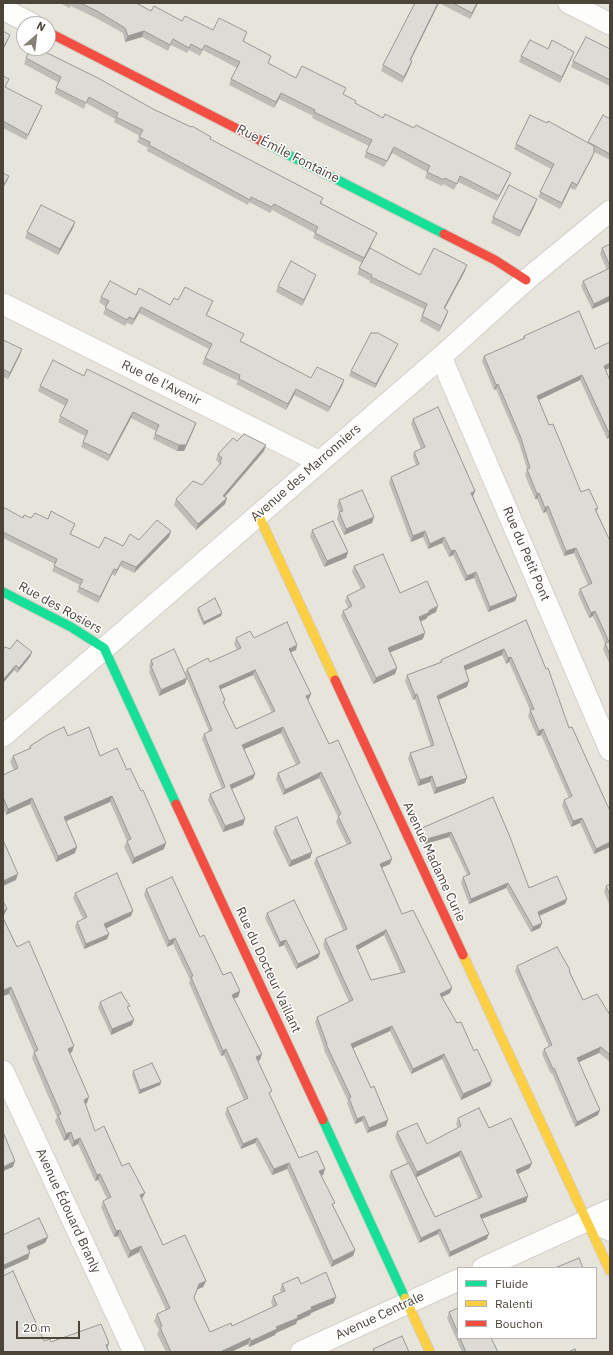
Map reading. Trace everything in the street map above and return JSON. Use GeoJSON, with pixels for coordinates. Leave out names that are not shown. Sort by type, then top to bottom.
{"type":"FeatureCollection","features":[{"type":"Feature","properties":{"kind":"street"},"geometry":{"type":"LineString","coordinates":[[569,3],[610,24]]}},
{"type":"Feature","properties":{"kind":"street"},"geometry":{"type":"LineString","coordinates":[[3,9],[17,16]]}},
{"type":"Feature","properties":{"kind":"street","name":"Rue Émile Fontaine"},"geometry":{"type":"LineString","coordinates":[[56,36],[488,256],[526,280]]}},
{"type":"Feature","properties":{"kind":"street","name":"Avenue des Marronniers"},"geometry":{"type":"LineString","coordinates":[[3,736],[441,357],[526,280],[610,211]]}},
{"type":"Feature","properties":{"kind":"street","name":"Rue de l'Avenir"},"geometry":{"type":"LineString","coordinates":[[3,304],[320,462]]}},
{"type":"Feature","properties":{"kind":"street","name":"Rue du Petit Pont"},"geometry":{"type":"LineString","coordinates":[[441,357],[610,750]]}},
{"type":"Feature","properties":{"kind":"street","name":"Avenue Madame Curie"},"geometry":{"type":"LineString","coordinates":[[258,514],[610,1271]]}},
{"type":"Feature","properties":{"kind":"street","name":"Rue des Rosiers"},"geometry":{"type":"LineString","coordinates":[[3,592],[71,626],[104,648]]}},
{"type":"Feature","properties":{"kind":"street","name":"Rue du Docteur Vaillant"},"geometry":{"type":"LineString","coordinates":[[104,648],[430,1352]]}},
{"type":"Feature","properties":{"kind":"street","name":"Avenue Édouard Branly"},"geometry":{"type":"LineString","coordinates":[[3,1071],[134,1352]]}},
{"type":"Feature","properties":{"kind":"street"},"geometry":{"type":"LineString","coordinates":[[485,1267],[610,1210]]}},
{"type":"Feature","properties":{"kind":"street"},"geometry":{"type":"LineString","coordinates":[[586,1220],[610,1230]]}},
{"type":"Feature","properties":{"kind":"street","name":"Avenue Centrale"},"geometry":{"type":"LineString","coordinates":[[301,1352],[457,1280]]}},
{"type":"Feature","properties":{"kind":"shaded area"},"geometry":{"type":"Polygon","coordinates":[[[3,3],[610,3],[610,1352],[3,1352],[3,3]]]}},
{"type":"Feature","properties":{"kind":"building"},"geometry":{"type":"Polygon","coordinates":[[[80,3],[136,3],[151,11],[154,6],[182,21],[185,16],[213,30],[219,18],[247,32],[243,41],[271,56],[268,63],[296,78],[302,66],[346,88],[343,94],[356,101],[355,103],[383,118],[385,114],[414,128],[416,125],[511,173],[499,196],[460,176],[457,184],[445,178],[444,180],[427,172],[430,166],[394,147],[387,161],[366,152],[372,140],[314,112],[315,110],[281,93],[276,102],[231,79],[240,62],[205,45],[202,50],[191,44],[189,48],[173,39],[170,45],[144,31],[128,36],[125,28],[97,11],[80,3]]]}},
{"type":"Feature","properties":{"kind":"building"},"geometry":{"type":"Polygon","coordinates":[[[415,3],[438,3],[410,60],[412,61],[404,77],[383,65],[415,3]]]}},
{"type":"Feature","properties":{"kind":"building"},"geometry":{"type":"Polygon","coordinates":[[[453,3],[477,3],[472,13],[453,3]]]}},
{"type":"Feature","properties":{"kind":"building"},"geometry":{"type":"Polygon","coordinates":[[[3,31],[10,35],[3,48],[3,31]]]}},
{"type":"Feature","properties":{"kind":"building"},"geometry":{"type":"Polygon","coordinates":[[[586,37],[610,49],[610,80],[573,61],[586,37]]]}},
{"type":"Feature","properties":{"kind":"building"},"geometry":{"type":"Polygon","coordinates":[[[530,40],[548,49],[552,40],[574,52],[562,77],[521,56],[530,40]]]}},
{"type":"Feature","properties":{"kind":"building"},"geometry":{"type":"Polygon","coordinates":[[[27,56],[53,56],[98,78],[153,109],[191,127],[192,126],[211,137],[210,139],[323,198],[320,203],[377,233],[364,258],[315,233],[318,227],[274,204],[272,207],[251,197],[250,200],[149,145],[150,142],[139,137],[143,130],[116,117],[118,113],[89,97],[86,103],[56,88],[61,77],[26,58],[27,56]]]}},
{"type":"Feature","properties":{"kind":"building"},"geometry":{"type":"Polygon","coordinates":[[[3,76],[9,79],[5,87],[42,106],[28,135],[3,121],[3,76]]]}},
{"type":"Feature","properties":{"kind":"building"},"geometry":{"type":"Polygon","coordinates":[[[530,115],[547,123],[548,121],[594,146],[594,153],[577,185],[572,182],[562,203],[540,192],[554,164],[516,144],[530,115]]]}},
{"type":"Feature","properties":{"kind":"building"},"geometry":{"type":"Polygon","coordinates":[[[603,115],[610,119],[610,154],[588,142],[603,115]]]}},
{"type":"Feature","properties":{"kind":"building"},"geometry":{"type":"Polygon","coordinates":[[[3,173],[9,176],[3,186],[3,173]]]}},
{"type":"Feature","properties":{"kind":"building"},"geometry":{"type":"Polygon","coordinates":[[[509,185],[537,199],[521,231],[493,217],[509,185]]]}},
{"type":"Feature","properties":{"kind":"building"},"geometry":{"type":"Polygon","coordinates":[[[41,205],[75,222],[60,249],[27,232],[41,205]]]}},
{"type":"Feature","properties":{"kind":"building"},"geometry":{"type":"Polygon","coordinates":[[[610,244],[610,266],[602,248],[610,244]]]}},
{"type":"Feature","properties":{"kind":"building"},"geometry":{"type":"Polygon","coordinates":[[[370,248],[420,275],[434,248],[467,265],[444,308],[448,311],[441,326],[422,316],[427,304],[371,277],[372,275],[359,268],[370,248]]]}},
{"type":"Feature","properties":{"kind":"building"},"geometry":{"type":"Polygon","coordinates":[[[291,261],[316,275],[304,300],[278,286],[291,261]]]}},
{"type":"Feature","properties":{"kind":"building"},"geometry":{"type":"Polygon","coordinates":[[[610,268],[610,296],[594,304],[583,281],[610,268]]]}},
{"type":"Feature","properties":{"kind":"building"},"geometry":{"type":"Polygon","coordinates":[[[110,281],[136,295],[139,288],[170,305],[174,298],[178,300],[185,287],[213,301],[206,315],[244,334],[240,341],[311,378],[317,367],[344,380],[330,407],[296,389],[288,404],[239,379],[240,375],[205,358],[212,344],[141,307],[134,319],[129,317],[127,320],[105,308],[109,301],[101,297],[110,281]]]}},
{"type":"Feature","properties":{"kind":"building"},"geometry":{"type":"Polygon","coordinates":[[[579,311],[595,349],[610,342],[610,363],[604,366],[610,381],[610,433],[582,375],[537,396],[549,425],[553,424],[581,492],[589,489],[598,508],[595,509],[610,541],[610,655],[605,643],[609,642],[595,611],[591,613],[580,589],[592,583],[576,548],[566,551],[548,506],[545,508],[539,493],[537,494],[527,469],[530,468],[521,438],[498,384],[496,385],[484,356],[525,338],[524,336],[579,311]]]}},
{"type":"Feature","properties":{"kind":"building"},"geometry":{"type":"Polygon","coordinates":[[[371,333],[378,333],[398,344],[376,384],[351,371],[371,333]]]}},
{"type":"Feature","properties":{"kind":"building"},"geometry":{"type":"Polygon","coordinates":[[[3,340],[22,349],[10,373],[3,369],[3,340]]]}},
{"type":"Feature","properties":{"kind":"building"},"geometry":{"type":"Polygon","coordinates":[[[53,360],[84,376],[87,369],[196,423],[186,445],[179,445],[155,434],[159,425],[133,412],[110,455],[83,442],[88,431],[60,416],[68,400],[40,386],[53,360]]]}},
{"type":"Feature","properties":{"kind":"building"},"geometry":{"type":"Polygon","coordinates":[[[438,407],[475,491],[471,493],[517,596],[490,607],[476,572],[467,576],[455,550],[451,551],[444,537],[430,544],[425,531],[413,536],[391,477],[419,464],[414,452],[425,447],[413,419],[438,407]]]}},
{"type":"Feature","properties":{"kind":"building"},"geometry":{"type":"Polygon","coordinates":[[[244,434],[266,445],[223,496],[227,498],[198,524],[176,499],[193,481],[202,485],[221,463],[220,461],[222,458],[218,454],[233,438],[237,441],[244,434]]]}},
{"type":"Feature","properties":{"kind":"building"},"geometry":{"type":"Polygon","coordinates":[[[362,490],[374,517],[346,529],[339,512],[343,511],[339,500],[362,490]]]}},
{"type":"Feature","properties":{"kind":"building"},"geometry":{"type":"Polygon","coordinates":[[[3,507],[23,518],[24,515],[31,518],[35,513],[48,519],[51,511],[75,524],[70,534],[99,548],[105,537],[123,546],[130,534],[139,540],[157,520],[171,531],[136,567],[122,561],[117,570],[114,569],[100,597],[79,587],[83,580],[54,566],[57,559],[3,532],[3,507]]]}},
{"type":"Feature","properties":{"kind":"building"},"geometry":{"type":"Polygon","coordinates":[[[333,521],[348,552],[327,561],[312,530],[333,521]]]}},
{"type":"Feature","properties":{"kind":"building"},"geometry":{"type":"Polygon","coordinates":[[[383,554],[400,593],[427,581],[438,606],[419,617],[425,633],[388,648],[397,668],[376,678],[343,611],[352,606],[347,596],[365,587],[354,566],[383,554]]]}},
{"type":"Feature","properties":{"kind":"building"},"geometry":{"type":"Polygon","coordinates":[[[215,598],[222,613],[204,622],[198,608],[215,598]]]}},
{"type":"Feature","properties":{"kind":"building"},"geometry":{"type":"Polygon","coordinates":[[[526,620],[546,669],[548,668],[569,728],[572,727],[610,811],[610,842],[596,849],[582,818],[573,821],[564,800],[572,796],[543,729],[539,731],[530,710],[534,709],[511,657],[508,658],[504,649],[464,666],[469,681],[437,696],[467,778],[436,788],[432,776],[420,780],[410,753],[434,745],[417,694],[415,695],[407,675],[442,662],[441,660],[526,620]]]}},
{"type":"Feature","properties":{"kind":"building"},"geometry":{"type":"Polygon","coordinates":[[[287,622],[297,645],[289,649],[311,694],[306,696],[329,744],[338,740],[392,859],[380,864],[402,914],[413,910],[452,988],[440,994],[457,1023],[461,1022],[474,1051],[477,1049],[492,1081],[463,1094],[444,1054],[413,1069],[392,1026],[351,1044],[371,1088],[374,1086],[388,1120],[369,1128],[364,1116],[357,1119],[349,1098],[351,1097],[326,1044],[317,1017],[353,1000],[325,939],[347,929],[316,858],[351,843],[338,816],[341,814],[321,772],[285,790],[278,773],[300,763],[283,727],[242,745],[255,774],[230,785],[245,819],[225,826],[210,794],[225,787],[204,734],[212,730],[187,669],[208,658],[210,662],[241,648],[236,638],[250,631],[254,638],[287,622]],[[255,670],[219,686],[225,700],[223,702],[236,729],[275,711],[255,670]],[[386,930],[356,946],[371,980],[405,972],[386,930]]]}},
{"type":"Feature","properties":{"kind":"building"},"geometry":{"type":"Polygon","coordinates":[[[17,640],[32,652],[19,668],[16,665],[3,680],[3,650],[5,647],[10,649],[17,640]]]}},
{"type":"Feature","properties":{"kind":"building"},"geometry":{"type":"Polygon","coordinates":[[[174,649],[187,678],[161,690],[151,666],[153,665],[151,660],[174,649]]]}},
{"type":"Feature","properties":{"kind":"building"},"geometry":{"type":"Polygon","coordinates":[[[64,727],[68,736],[89,727],[100,756],[117,748],[127,770],[130,768],[141,791],[143,790],[166,843],[134,858],[127,841],[131,839],[112,796],[64,817],[77,847],[58,856],[32,798],[8,809],[3,797],[3,775],[18,768],[13,756],[31,748],[30,746],[49,734],[64,727]]]}},
{"type":"Feature","properties":{"kind":"building"},"geometry":{"type":"Polygon","coordinates":[[[493,797],[529,888],[557,876],[567,899],[538,912],[542,923],[533,927],[508,883],[471,899],[463,877],[470,874],[451,832],[427,839],[422,828],[493,797]]]}},
{"type":"Feature","properties":{"kind":"building"},"geometry":{"type":"Polygon","coordinates":[[[297,817],[312,852],[291,861],[275,827],[297,817]]]}},
{"type":"Feature","properties":{"kind":"building"},"geometry":{"type":"Polygon","coordinates":[[[3,840],[18,874],[3,881],[3,840]]]}},
{"type":"Feature","properties":{"kind":"building"},"geometry":{"type":"Polygon","coordinates":[[[117,873],[133,911],[104,924],[109,934],[86,944],[77,922],[87,917],[75,893],[117,873]]]}},
{"type":"Feature","properties":{"kind":"building"},"geometry":{"type":"Polygon","coordinates":[[[172,877],[200,937],[204,935],[223,975],[231,972],[240,991],[232,995],[262,1054],[256,1057],[272,1091],[269,1093],[299,1158],[317,1151],[325,1169],[319,1171],[335,1203],[332,1204],[355,1250],[333,1261],[289,1163],[274,1169],[257,1138],[243,1144],[227,1108],[248,1098],[226,1049],[223,1051],[191,977],[193,976],[175,938],[169,941],[146,889],[172,877]]]}},
{"type":"Feature","properties":{"kind":"building"},"geometry":{"type":"Polygon","coordinates":[[[610,884],[610,895],[606,886],[610,884]]]}},
{"type":"Feature","properties":{"kind":"building"},"geometry":{"type":"Polygon","coordinates":[[[294,900],[320,953],[298,964],[286,940],[280,942],[267,913],[294,900]]]}},
{"type":"Feature","properties":{"kind":"building"},"geometry":{"type":"Polygon","coordinates":[[[3,901],[7,909],[3,911],[3,901]]]}},
{"type":"Feature","properties":{"kind":"building"},"geometry":{"type":"Polygon","coordinates":[[[3,918],[17,947],[29,941],[74,1046],[68,1049],[89,1097],[84,1100],[95,1131],[104,1126],[122,1166],[129,1163],[145,1193],[140,1195],[163,1245],[185,1235],[206,1281],[199,1284],[194,1298],[210,1332],[231,1323],[232,1326],[277,1305],[273,1296],[285,1291],[282,1284],[298,1277],[301,1284],[326,1272],[336,1297],[311,1307],[312,1309],[297,1316],[298,1318],[276,1327],[277,1329],[251,1341],[250,1338],[220,1352],[171,1352],[160,1327],[162,1326],[157,1314],[170,1308],[141,1246],[130,1251],[120,1230],[116,1231],[103,1201],[111,1197],[100,1174],[97,1175],[80,1138],[74,1141],[71,1132],[66,1134],[58,1115],[61,1114],[34,1052],[38,1050],[11,987],[4,990],[3,989],[3,918]]]}},
{"type":"Feature","properties":{"kind":"building"},"geometry":{"type":"Polygon","coordinates":[[[557,947],[570,970],[569,971],[583,1000],[597,994],[610,1015],[610,1055],[601,1047],[577,1058],[600,1110],[577,1122],[554,1068],[553,1069],[544,1049],[552,1045],[517,966],[557,947]]]}},
{"type":"Feature","properties":{"kind":"building"},"geometry":{"type":"Polygon","coordinates":[[[121,992],[130,1006],[127,1007],[134,1020],[112,1029],[100,1002],[121,992]]]}},
{"type":"Feature","properties":{"kind":"building"},"geometry":{"type":"Polygon","coordinates":[[[152,1063],[161,1082],[140,1090],[133,1071],[152,1063]]]}},
{"type":"Feature","properties":{"kind":"building"},"geometry":{"type":"Polygon","coordinates":[[[479,1108],[489,1128],[511,1118],[532,1163],[516,1170],[528,1196],[480,1215],[489,1234],[450,1252],[440,1229],[421,1238],[391,1171],[409,1163],[435,1217],[482,1197],[461,1151],[417,1172],[397,1132],[417,1123],[427,1144],[461,1126],[458,1118],[479,1108]]]}},
{"type":"Feature","properties":{"kind":"building"},"geometry":{"type":"Polygon","coordinates":[[[3,1132],[15,1161],[3,1167],[3,1132]]]}},
{"type":"Feature","properties":{"kind":"building"},"geometry":{"type":"Polygon","coordinates":[[[39,1218],[48,1237],[27,1246],[30,1253],[4,1265],[3,1235],[39,1218]]]}},
{"type":"Feature","properties":{"kind":"building"},"geometry":{"type":"Polygon","coordinates":[[[579,1258],[583,1267],[557,1267],[579,1258]]]}},
{"type":"Feature","properties":{"kind":"building"},"geometry":{"type":"Polygon","coordinates":[[[13,1271],[44,1341],[50,1339],[51,1342],[101,1324],[109,1343],[106,1345],[109,1352],[3,1352],[3,1276],[13,1271]]]}},
{"type":"Feature","properties":{"kind":"building"},"geometry":{"type":"Polygon","coordinates":[[[457,1308],[457,1331],[449,1312],[457,1308]]]}},
{"type":"Feature","properties":{"kind":"building"},"geometry":{"type":"Polygon","coordinates":[[[402,1336],[409,1352],[374,1352],[373,1349],[402,1336]]]}},
{"type":"Feature","properties":{"kind":"building"},"geometry":{"type":"Polygon","coordinates":[[[460,1339],[492,1339],[498,1352],[466,1352],[460,1339]]]}},
{"type":"Feature","properties":{"kind":"building"},"geometry":{"type":"Polygon","coordinates":[[[575,1349],[576,1352],[568,1352],[575,1349]]]}},
{"type":"Feature","properties":{"kind":"traffic: fast"},"geometry":{"type":"LineString","coordinates":[[261,141],[444,234]]}},
{"type":"Feature","properties":{"kind":"traffic: fast"},"geometry":{"type":"LineString","coordinates":[[3,592],[71,627],[104,648],[176,804]]}},
{"type":"Feature","properties":{"kind":"traffic: fast"},"geometry":{"type":"LineString","coordinates":[[323,1120],[405,1298]]}},
{"type":"Feature","properties":{"kind":"traffic: slow"},"geometry":{"type":"LineString","coordinates":[[258,514],[335,680]]}},
{"type":"Feature","properties":{"kind":"traffic: slow"},"geometry":{"type":"LineString","coordinates":[[463,955],[610,1271]]}},
{"type":"Feature","properties":{"kind":"traffic: slow"},"geometry":{"type":"LineString","coordinates":[[405,1298],[430,1352]]}},
{"type":"Feature","properties":{"kind":"traffic: jam"},"geometry":{"type":"LineString","coordinates":[[56,36],[261,141]]}},
{"type":"Feature","properties":{"kind":"traffic: jam"},"geometry":{"type":"LineString","coordinates":[[444,234],[495,260],[526,280]]}},
{"type":"Feature","properties":{"kind":"traffic: jam"},"geometry":{"type":"LineString","coordinates":[[335,680],[463,955]]}},
{"type":"Feature","properties":{"kind":"traffic: jam"},"geometry":{"type":"LineString","coordinates":[[176,804],[323,1120]]}}]}
